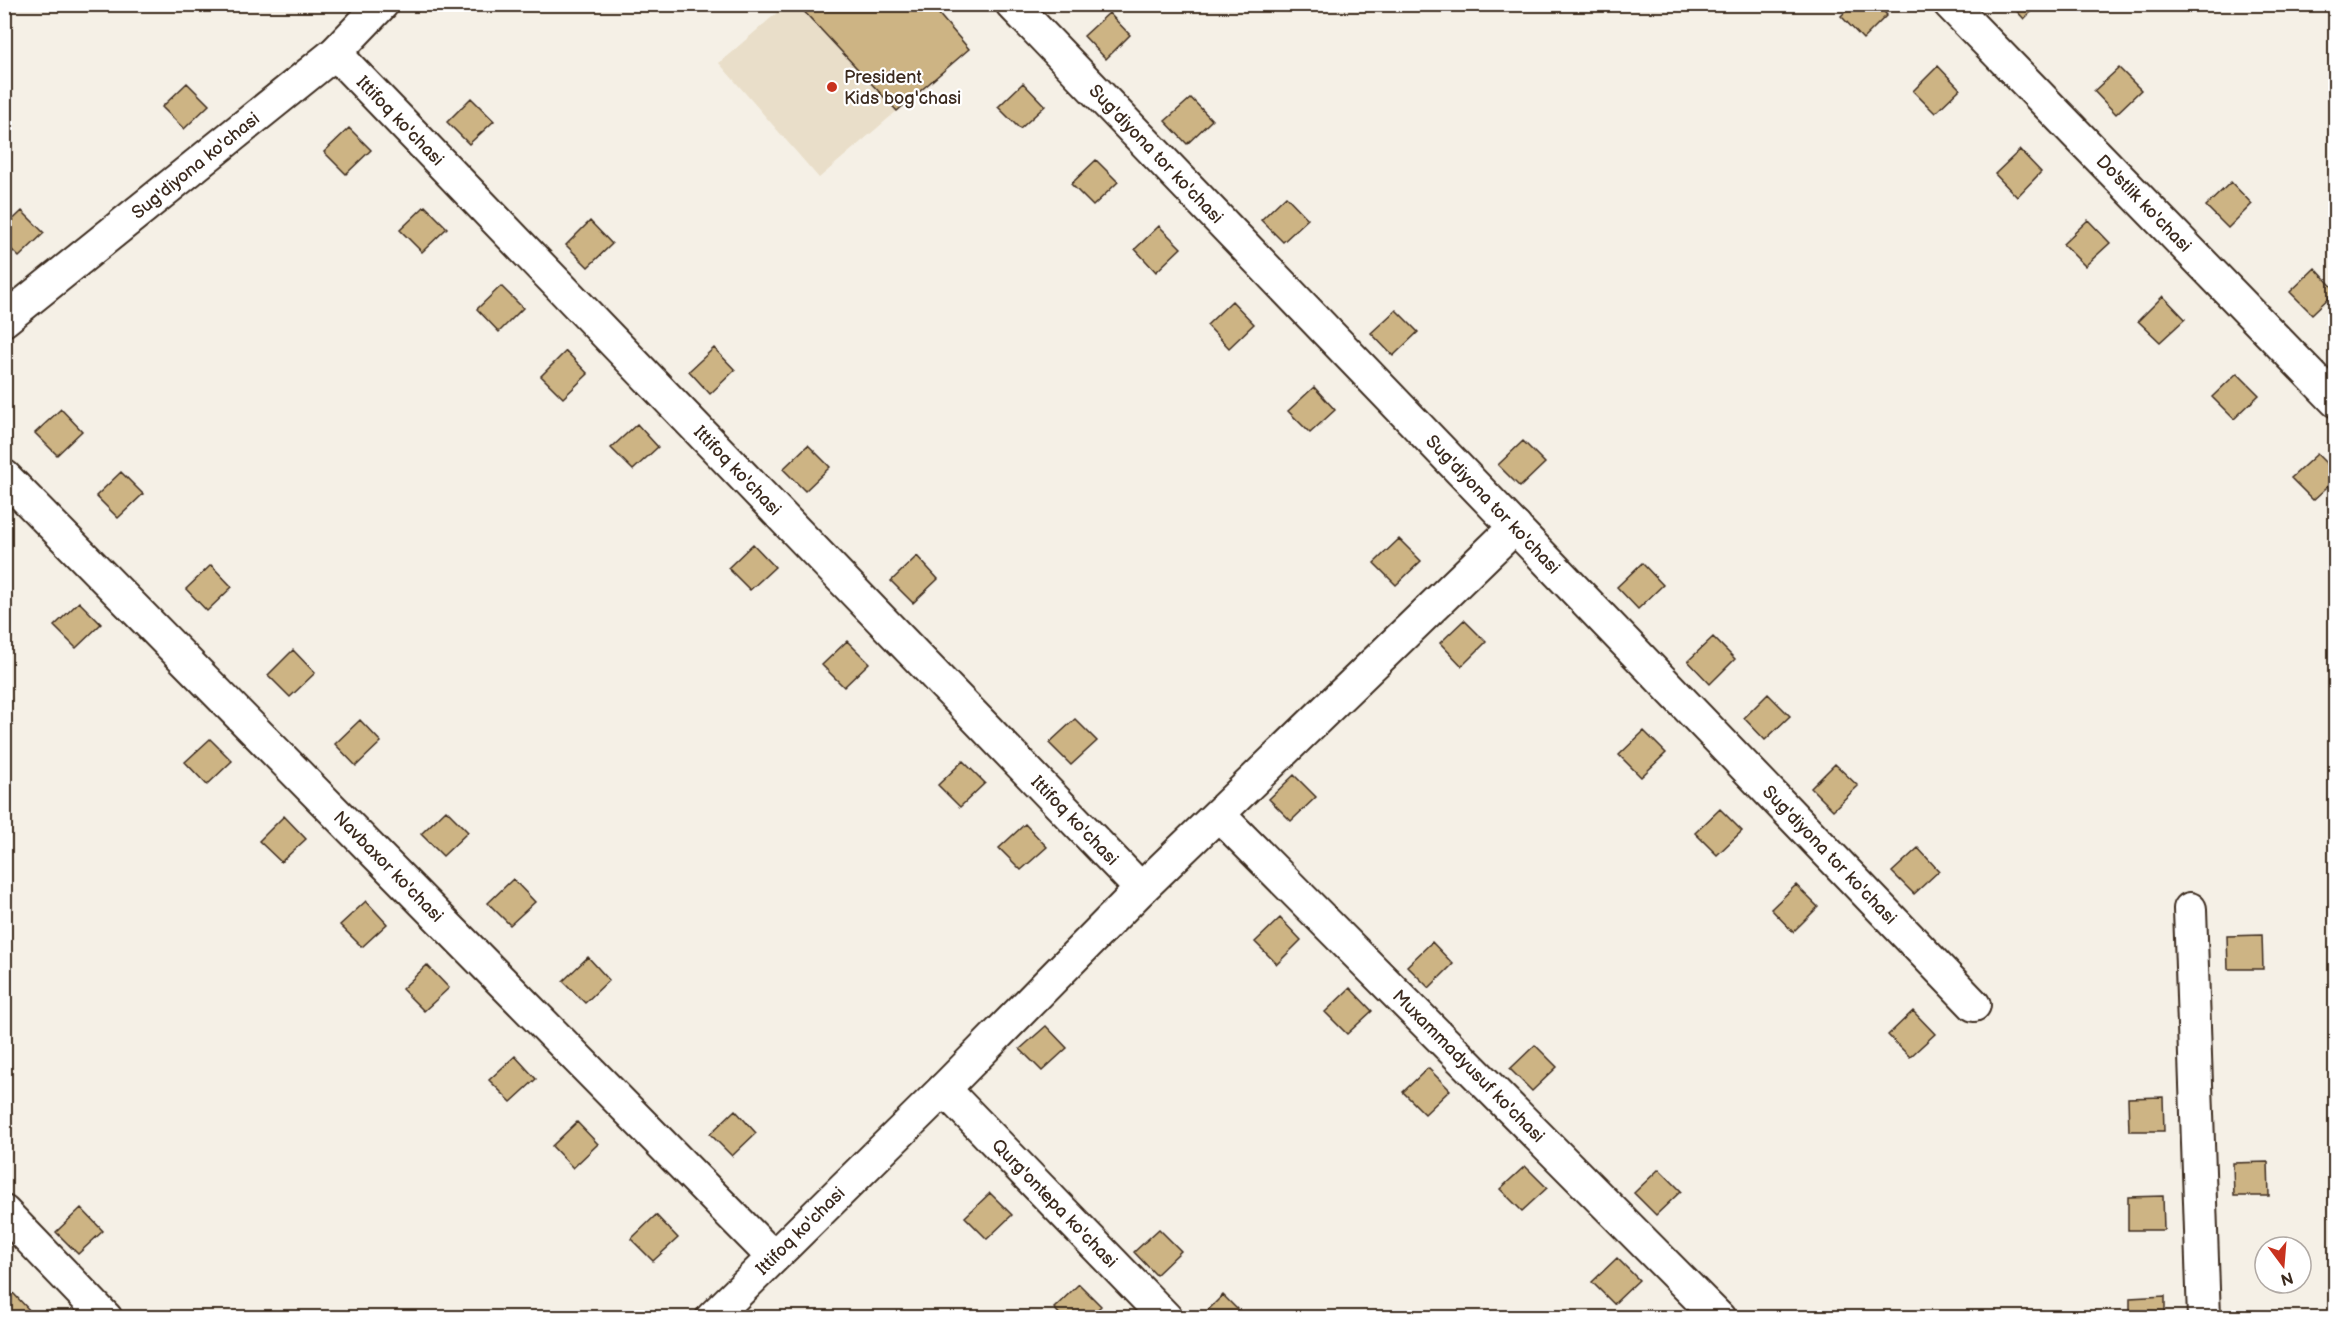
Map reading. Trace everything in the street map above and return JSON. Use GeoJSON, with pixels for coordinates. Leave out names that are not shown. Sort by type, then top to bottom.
{"type":"FeatureCollection","features":[{"type":"Feature","properties":{"kind":"street","name":"Sug'diyona ko'chasi"},"geometry":{"type":"LineString","coordinates":[[4,320],[335,53],[382,4]]}},
{"type":"Feature","properties":{"kind":"street","name":"Sug'diyona tor ko'chasi"},"geometry":{"type":"LineString","coordinates":[[1012,4],[1974,1005]]}},
{"type":"Feature","properties":{"kind":"street","name":"Do'stlik ko'chasi"},"geometry":{"type":"LineString","coordinates":[[1950,4],[2336,401]]}},
{"type":"Feature","properties":{"kind":"street","name":"Ittifoq ko'chasi"},"geometry":{"type":"LineString","coordinates":[[335,53],[1141,889]]}},
{"type":"Feature","properties":{"kind":"street","name":"Navbaxor ko'chasi"},"geometry":{"type":"LineString","coordinates":[[4,476],[772,1256]]}},
{"type":"Feature","properties":{"kind":"street","name":"Ittifoq ko'chasi"},"geometry":{"type":"LineString","coordinates":[[712,1317],[944,1089],[1141,889],[1515,527]]}},
{"type":"Feature","properties":{"kind":"street","name":"Muxammadyusuf ko'chasi"},"geometry":{"type":"LineString","coordinates":[[1219,815],[1719,1317]]}},
{"type":"Feature","properties":{"kind":"street"},"geometry":{"type":"LineString","coordinates":[[2190,909],[2204,1317]]}},
{"type":"Feature","properties":{"kind":"street","name":"Qurg'ontepa ko'chasi"},"geometry":{"type":"LineString","coordinates":[[944,1089],[1166,1317]]}},
{"type":"Feature","properties":{"kind":"street"},"geometry":{"type":"LineString","coordinates":[[4,1212],[106,1317]]}},
{"type":"Feature","properties":{"kind":"shaded area","name":"President Kids bog'chasi"},"geometry":{"type":"Polygon","coordinates":[[[786,5],[930,5],[969,49],[819,178],[719,63],[786,5]]]}},
{"type":"Feature","properties":{"kind":"building"},"geometry":{"type":"Polygon","coordinates":[[[797,4],[930,4],[969,49],[897,111],[797,4]]]}},
{"type":"Feature","properties":{"kind":"building"},"geometry":{"type":"Polygon","coordinates":[[[1853,4],[1877,4],[1887,15],[1863,39],[1841,16],[1853,4]]]}},
{"type":"Feature","properties":{"kind":"building"},"geometry":{"type":"Polygon","coordinates":[[[2010,4],[2039,4],[2024,19],[2010,4]]]}},
{"type":"Feature","properties":{"kind":"building"},"geometry":{"type":"Polygon","coordinates":[[[1109,13],[1130,35],[1106,59],[1084,36],[1109,13]]]}},
{"type":"Feature","properties":{"kind":"building"},"geometry":{"type":"Polygon","coordinates":[[[1938,66],[1960,89],[1935,113],[1913,91],[1938,66]]]}},
{"type":"Feature","properties":{"kind":"building"},"geometry":{"type":"Polygon","coordinates":[[[2119,68],[2141,90],[2116,114],[2094,91],[2119,68]]]}},
{"type":"Feature","properties":{"kind":"building"},"geometry":{"type":"Polygon","coordinates":[[[187,83],[209,105],[184,129],[162,107],[187,83]]]}},
{"type":"Feature","properties":{"kind":"building"},"geometry":{"type":"Polygon","coordinates":[[[1023,83],[1045,106],[1020,129],[998,107],[1023,83]]]}},
{"type":"Feature","properties":{"kind":"building"},"geometry":{"type":"Polygon","coordinates":[[[471,98],[494,121],[469,144],[447,122],[471,98]]]}},
{"type":"Feature","properties":{"kind":"building"},"geometry":{"type":"Polygon","coordinates":[[[1191,98],[1212,120],[1187,144],[1165,121],[1191,98]]]}},
{"type":"Feature","properties":{"kind":"building"},"geometry":{"type":"Polygon","coordinates":[[[349,128],[371,150],[346,174],[324,152],[349,128]]]}},
{"type":"Feature","properties":{"kind":"building"},"geometry":{"type":"Polygon","coordinates":[[[2020,150],[2041,172],[2017,197],[1995,174],[2020,150]]]}},
{"type":"Feature","properties":{"kind":"building"},"geometry":{"type":"Polygon","coordinates":[[[1096,160],[1118,182],[1093,206],[1071,184],[1096,160]]]}},
{"type":"Feature","properties":{"kind":"building"},"geometry":{"type":"Polygon","coordinates":[[[2231,182],[2252,204],[2228,228],[2206,206],[2231,182]]]}},
{"type":"Feature","properties":{"kind":"building"},"geometry":{"type":"Polygon","coordinates":[[[1286,196],[1308,219],[1283,242],[1261,220],[1286,196]]]}},
{"type":"Feature","properties":{"kind":"building"},"geometry":{"type":"Polygon","coordinates":[[[425,206],[447,228],[422,252],[400,230],[425,206]]]}},
{"type":"Feature","properties":{"kind":"building"},"geometry":{"type":"Polygon","coordinates":[[[22,211],[44,233],[19,257],[4,242],[4,228],[22,211]]]}},
{"type":"Feature","properties":{"kind":"building"},"geometry":{"type":"Polygon","coordinates":[[[2088,220],[2110,243],[2085,266],[2063,244],[2088,220]]]}},
{"type":"Feature","properties":{"kind":"building"},"geometry":{"type":"Polygon","coordinates":[[[590,221],[612,244],[588,267],[566,245],[590,221]]]}},
{"type":"Feature","properties":{"kind":"building"},"geometry":{"type":"Polygon","coordinates":[[[1159,226],[1181,248],[1156,272],[1135,249],[1159,226]]]}},
{"type":"Feature","properties":{"kind":"building"},"geometry":{"type":"Polygon","coordinates":[[[2315,268],[2336,291],[2312,314],[2290,292],[2315,268]]]}},
{"type":"Feature","properties":{"kind":"building"},"geometry":{"type":"Polygon","coordinates":[[[501,286],[523,308],[499,332],[477,309],[501,286]]]}},
{"type":"Feature","properties":{"kind":"building"},"geometry":{"type":"Polygon","coordinates":[[[2163,296],[2185,319],[2160,342],[2138,321],[2163,296]]]}},
{"type":"Feature","properties":{"kind":"building"},"geometry":{"type":"Polygon","coordinates":[[[1232,301],[1254,324],[1229,348],[1207,325],[1232,301]]]}},
{"type":"Feature","properties":{"kind":"building"},"geometry":{"type":"Polygon","coordinates":[[[1396,310],[1418,332],[1393,356],[1371,333],[1396,310]]]}},
{"type":"Feature","properties":{"kind":"building"},"geometry":{"type":"Polygon","coordinates":[[[714,348],[735,370],[710,394],[689,371],[714,348]]]}},
{"type":"Feature","properties":{"kind":"building"},"geometry":{"type":"Polygon","coordinates":[[[566,351],[588,374],[563,398],[541,376],[566,351]]]}},
{"type":"Feature","properties":{"kind":"building"},"geometry":{"type":"Polygon","coordinates":[[[2237,373],[2259,395],[2234,419],[2212,397],[2237,373]]]}},
{"type":"Feature","properties":{"kind":"building"},"geometry":{"type":"Polygon","coordinates":[[[1314,387],[1335,410],[1310,433],[1288,411],[1314,387]]]}},
{"type":"Feature","properties":{"kind":"building"},"geometry":{"type":"Polygon","coordinates":[[[61,409],[82,431],[57,455],[35,433],[61,409]]]}},
{"type":"Feature","properties":{"kind":"building"},"geometry":{"type":"Polygon","coordinates":[[[637,424],[658,447],[633,470],[611,448],[637,424]]]}},
{"type":"Feature","properties":{"kind":"building"},"geometry":{"type":"Polygon","coordinates":[[[1523,441],[1545,463],[1520,487],[1498,465],[1523,441]]]}},
{"type":"Feature","properties":{"kind":"building"},"geometry":{"type":"Polygon","coordinates":[[[808,445],[830,467],[805,491],[783,469],[808,445]]]}},
{"type":"Feature","properties":{"kind":"building"},"geometry":{"type":"Polygon","coordinates":[[[2317,454],[2336,473],[2336,479],[2313,500],[2291,478],[2317,454]]]}},
{"type":"Feature","properties":{"kind":"building"},"geometry":{"type":"Polygon","coordinates":[[[121,472],[143,494],[118,518],[96,496],[121,472]]]}},
{"type":"Feature","properties":{"kind":"building"},"geometry":{"type":"Polygon","coordinates":[[[1399,539],[1421,561],[1396,585],[1374,563],[1399,539]]]}},
{"type":"Feature","properties":{"kind":"building"},"geometry":{"type":"Polygon","coordinates":[[[753,544],[775,567],[750,590],[728,568],[753,544]]]}},
{"type":"Feature","properties":{"kind":"building"},"geometry":{"type":"Polygon","coordinates":[[[917,556],[938,579],[913,603],[891,581],[917,556]]]}},
{"type":"Feature","properties":{"kind":"building"},"geometry":{"type":"Polygon","coordinates":[[[1642,563],[1663,585],[1638,609],[1617,587],[1642,563]]]}},
{"type":"Feature","properties":{"kind":"building"},"geometry":{"type":"Polygon","coordinates":[[[211,565],[232,587],[207,611],[186,589],[211,565]]]}},
{"type":"Feature","properties":{"kind":"building"},"geometry":{"type":"Polygon","coordinates":[[[79,602],[101,624],[76,648],[54,626],[79,602]]]}},
{"type":"Feature","properties":{"kind":"building"},"geometry":{"type":"Polygon","coordinates":[[[1464,620],[1486,642],[1462,666],[1440,643],[1464,620]]]}},
{"type":"Feature","properties":{"kind":"building"},"geometry":{"type":"Polygon","coordinates":[[[1713,637],[1735,659],[1710,684],[1688,661],[1713,637]]]}},
{"type":"Feature","properties":{"kind":"building"},"geometry":{"type":"Polygon","coordinates":[[[847,641],[869,663],[844,687],[822,665],[847,641]]]}},
{"type":"Feature","properties":{"kind":"building"},"geometry":{"type":"Polygon","coordinates":[[[293,650],[315,673],[290,697],[268,675],[293,650]]]}},
{"type":"Feature","properties":{"kind":"building"},"geometry":{"type":"Polygon","coordinates":[[[1768,694],[1790,716],[1765,740],[1744,718],[1768,694]]]}},
{"type":"Feature","properties":{"kind":"building"},"geometry":{"type":"Polygon","coordinates":[[[1075,719],[1097,741],[1071,765],[1049,743],[1075,719]]]}},
{"type":"Feature","properties":{"kind":"building"},"geometry":{"type":"Polygon","coordinates":[[[360,720],[381,742],[356,766],[335,744],[360,720]]]}},
{"type":"Feature","properties":{"kind":"building"},"geometry":{"type":"Polygon","coordinates":[[[1644,731],[1666,753],[1641,777],[1619,755],[1644,731]]]}},
{"type":"Feature","properties":{"kind":"building"},"geometry":{"type":"Polygon","coordinates":[[[210,739],[232,761],[207,785],[185,762],[210,739]]]}},
{"type":"Feature","properties":{"kind":"building"},"geometry":{"type":"Polygon","coordinates":[[[963,761],[985,783],[960,807],[938,785],[963,761]]]}},
{"type":"Feature","properties":{"kind":"building"},"geometry":{"type":"Polygon","coordinates":[[[1835,764],[1858,786],[1833,810],[1811,788],[1835,764]]]}},
{"type":"Feature","properties":{"kind":"building"},"geometry":{"type":"Polygon","coordinates":[[[1294,775],[1316,797],[1291,821],[1269,799],[1294,775]]]}},
{"type":"Feature","properties":{"kind":"building"},"geometry":{"type":"Polygon","coordinates":[[[1720,809],[1742,831],[1717,855],[1695,833],[1720,809]]]}},
{"type":"Feature","properties":{"kind":"building"},"geometry":{"type":"Polygon","coordinates":[[[446,810],[468,832],[443,856],[421,834],[446,810]]]}},
{"type":"Feature","properties":{"kind":"building"},"geometry":{"type":"Polygon","coordinates":[[[284,816],[306,839],[281,862],[259,841],[284,816]]]}},
{"type":"Feature","properties":{"kind":"building"},"geometry":{"type":"Polygon","coordinates":[[[1025,824],[1047,847],[1021,870],[999,848],[1025,824]]]}},
{"type":"Feature","properties":{"kind":"building"},"geometry":{"type":"Polygon","coordinates":[[[1918,848],[1939,871],[1914,894],[1892,872],[1918,848]]]}},
{"type":"Feature","properties":{"kind":"building"},"geometry":{"type":"Polygon","coordinates":[[[513,879],[535,902],[510,925],[488,903],[513,879]]]}},
{"type":"Feature","properties":{"kind":"building"},"geometry":{"type":"Polygon","coordinates":[[[1796,885],[1818,907],[1793,932],[1771,909],[1796,885]]]}},
{"type":"Feature","properties":{"kind":"building"},"geometry":{"type":"Polygon","coordinates":[[[366,901],[387,924],[362,947],[340,925],[366,901]]]}},
{"type":"Feature","properties":{"kind":"building"},"geometry":{"type":"Polygon","coordinates":[[[1280,918],[1301,940],[1277,964],[1255,942],[1280,918]]]}},
{"type":"Feature","properties":{"kind":"building"},"geometry":{"type":"Polygon","coordinates":[[[2262,935],[2263,969],[2228,969],[2227,936],[2262,935]]]}},
{"type":"Feature","properties":{"kind":"building"},"geometry":{"type":"Polygon","coordinates":[[[1432,942],[1453,964],[1429,988],[1407,966],[1432,942]]]}},
{"type":"Feature","properties":{"kind":"building"},"geometry":{"type":"Polygon","coordinates":[[[588,957],[609,980],[585,1003],[563,981],[588,957]]]}},
{"type":"Feature","properties":{"kind":"building"},"geometry":{"type":"Polygon","coordinates":[[[427,965],[449,988],[424,1011],[402,989],[427,965]]]}},
{"type":"Feature","properties":{"kind":"building"},"geometry":{"type":"Polygon","coordinates":[[[1350,988],[1372,1011],[1347,1034],[1325,1012],[1350,988]]]}},
{"type":"Feature","properties":{"kind":"building"},"geometry":{"type":"Polygon","coordinates":[[[1913,1011],[1935,1034],[1910,1057],[1888,1035],[1913,1011]]]}},
{"type":"Feature","properties":{"kind":"building"},"geometry":{"type":"Polygon","coordinates":[[[1046,1026],[1067,1048],[1042,1071],[1020,1049],[1046,1026]]]}},
{"type":"Feature","properties":{"kind":"building"},"geometry":{"type":"Polygon","coordinates":[[[1535,1045],[1557,1067],[1532,1091],[1510,1069],[1535,1045]]]}},
{"type":"Feature","properties":{"kind":"building"},"geometry":{"type":"Polygon","coordinates":[[[515,1056],[536,1079],[511,1102],[489,1080],[515,1056]]]}},
{"type":"Feature","properties":{"kind":"building"},"geometry":{"type":"Polygon","coordinates":[[[1428,1068],[1450,1090],[1425,1114],[1403,1092],[1428,1068]]]}},
{"type":"Feature","properties":{"kind":"building"},"geometry":{"type":"Polygon","coordinates":[[[2163,1097],[2164,1131],[2129,1131],[2128,1098],[2163,1097]]]}},
{"type":"Feature","properties":{"kind":"building"},"geometry":{"type":"Polygon","coordinates":[[[735,1110],[756,1133],[732,1156],[710,1134],[735,1110]]]}},
{"type":"Feature","properties":{"kind":"building"},"geometry":{"type":"Polygon","coordinates":[[[577,1122],[598,1144],[573,1168],[552,1146],[577,1122]]]}},
{"type":"Feature","properties":{"kind":"building"},"geometry":{"type":"Polygon","coordinates":[[[2268,1162],[2269,1196],[2234,1196],[2233,1163],[2268,1162]]]}},
{"type":"Feature","properties":{"kind":"building"},"geometry":{"type":"Polygon","coordinates":[[[1525,1166],[1547,1188],[1522,1211],[1500,1189],[1525,1166]]]}},
{"type":"Feature","properties":{"kind":"building"},"geometry":{"type":"Polygon","coordinates":[[[1659,1169],[1681,1191],[1656,1215],[1634,1193],[1659,1169]]]}},
{"type":"Feature","properties":{"kind":"building"},"geometry":{"type":"Polygon","coordinates":[[[990,1193],[1012,1215],[987,1239],[965,1217],[990,1193]]]}},
{"type":"Feature","properties":{"kind":"building"},"geometry":{"type":"Polygon","coordinates":[[[2163,1196],[2164,1230],[2128,1230],[2128,1197],[2163,1196]]]}},
{"type":"Feature","properties":{"kind":"building"},"geometry":{"type":"Polygon","coordinates":[[[81,1208],[103,1231],[78,1254],[56,1232],[81,1208]]]}},
{"type":"Feature","properties":{"kind":"building"},"geometry":{"type":"Polygon","coordinates":[[[656,1215],[678,1238],[653,1261],[631,1239],[656,1215]]]}},
{"type":"Feature","properties":{"kind":"building"},"geometry":{"type":"Polygon","coordinates":[[[1159,1229],[1181,1251],[1156,1275],[1134,1252],[1159,1229]]]}},
{"type":"Feature","properties":{"kind":"building"},"geometry":{"type":"Polygon","coordinates":[[[1617,1258],[1639,1280],[1614,1304],[1592,1282],[1617,1258]]]}},
{"type":"Feature","properties":{"kind":"building"},"geometry":{"type":"Polygon","coordinates":[[[1079,1284],[1101,1306],[1089,1318],[1063,1318],[1054,1308],[1079,1284]]]}},
{"type":"Feature","properties":{"kind":"building"},"geometry":{"type":"Polygon","coordinates":[[[13,1293],[34,1315],[32,1318],[4,1318],[4,1300],[13,1293]]]}},
{"type":"Feature","properties":{"kind":"building"},"geometry":{"type":"Polygon","coordinates":[[[1223,1295],[1245,1317],[1200,1318],[1223,1295]]]}},
{"type":"Feature","properties":{"kind":"building"},"geometry":{"type":"Polygon","coordinates":[[[2165,1296],[2165,1318],[2130,1318],[2130,1298],[2165,1296]]]}},
{"type":"Feature","properties":{"kind":"place","name":"President Kids bog'chasi"},"geometry":{"type":"Point","coordinates":[832,87]}}]}
